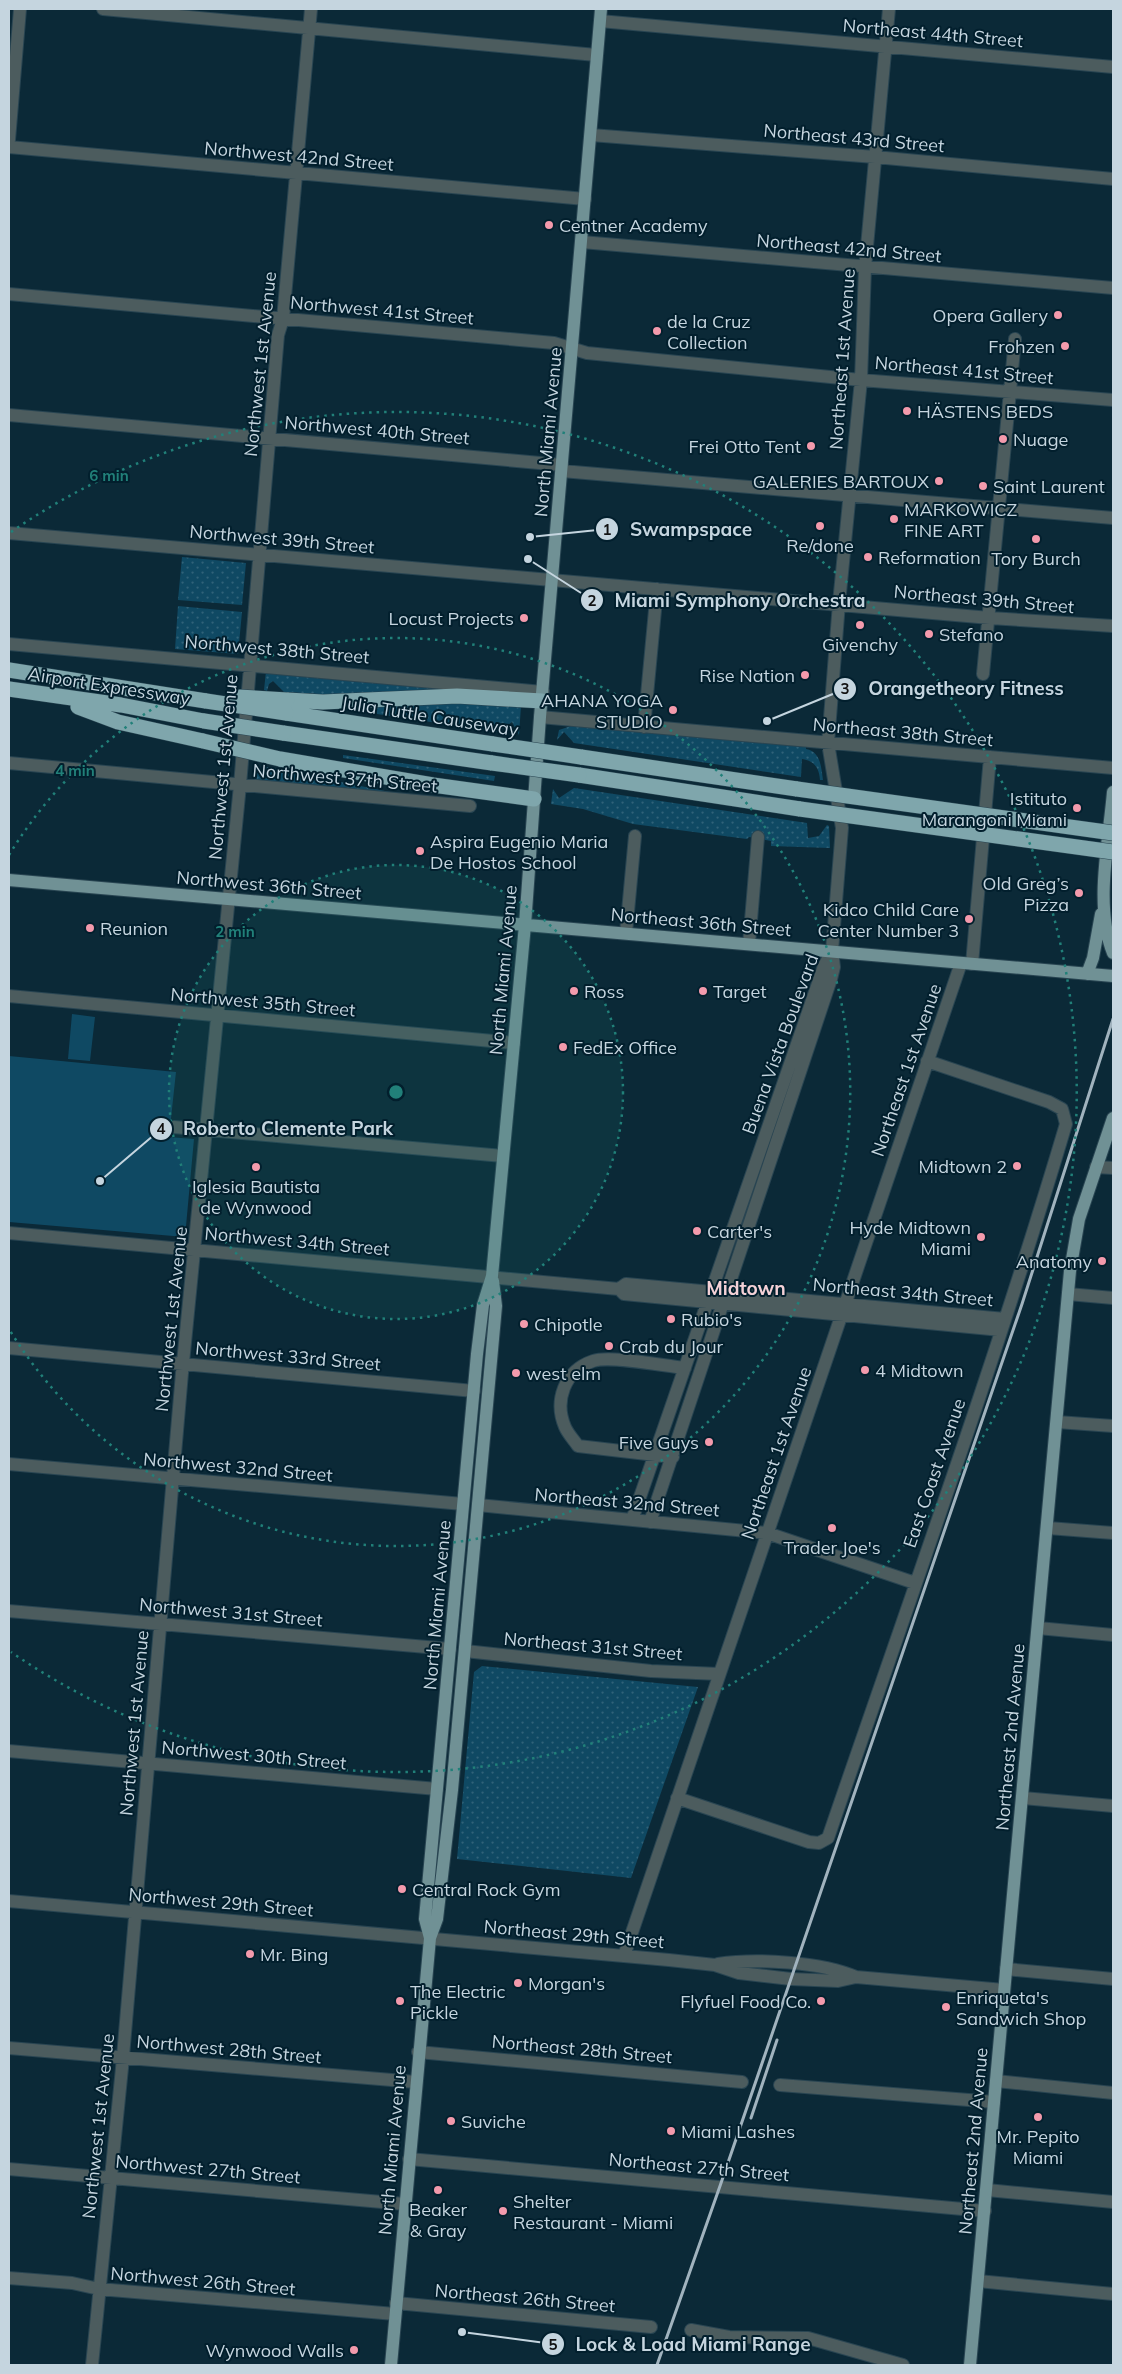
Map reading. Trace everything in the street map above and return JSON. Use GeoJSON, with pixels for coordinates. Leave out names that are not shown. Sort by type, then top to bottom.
{"type":"FeatureCollection","features":[{"type":"Feature","properties":{"kind":"highway","name":"Julia Tuttle Causeway"},"geometry":{"type":"LineString","coordinates":[[9,670],[170,694],[286,707],[493,744],[1113,833]]}},
{"type":"Feature","properties":{"kind":"highway","name":"Airport Expressway"},"geometry":{"type":"LineString","coordinates":[[9,689],[120,705],[204,721]]}},
{"type":"Feature","properties":{"kind":"highway"},"geometry":{"type":"LineString","coordinates":[[286,707],[323,702],[457,696],[542,696]]}},
{"type":"Feature","properties":{"kind":"highway"},"geometry":{"type":"LineString","coordinates":[[9,699],[204,721]]}},
{"type":"Feature","properties":{"kind":"highway"},"geometry":{"type":"LineString","coordinates":[[78,708],[118,722],[280,759],[433,786],[534,799]]}},
{"type":"Feature","properties":{"kind":"highway","name":"Julia Tuttle Causeway"},"geometry":{"type":"LineString","coordinates":[[204,721],[800,809],[1113,852]]}},
{"type":"Feature","properties":{"kind":"main road","name":"North Miami Avenue"},"geometry":{"type":"LineString","coordinates":[[430,1938],[425,1919],[477,1354],[483,1305],[492,1276],[525,925],[540,717],[573,349],[596,55],[601,15]]}},
{"type":"Feature","properties":{"kind":"main road"},"geometry":{"type":"LineString","coordinates":[[1087,974],[1093,958],[1104,902],[1113,792]]}},
{"type":"Feature","properties":{"kind":"main road","name":"Northwest 36th Street"},"geometry":{"type":"LineString","coordinates":[[9,880],[525,925]]}},
{"type":"Feature","properties":{"kind":"main road"},"geometry":{"type":"LineString","coordinates":[[1104,902],[1106,929],[1113,953]]}},
{"type":"Feature","properties":{"kind":"main road","name":"Northeast 36th Street"},"geometry":{"type":"LineString","coordinates":[[525,925],[1113,976]]}},
{"type":"Feature","properties":{"kind":"main road","name":"Northeast 2nd Avenue"},"geometry":{"type":"LineString","coordinates":[[970,2365],[1068,1294],[1076,1228],[1113,1118]]}},
{"type":"Feature","properties":{"kind":"main road","name":"North Miami Avenue"},"geometry":{"type":"LineString","coordinates":[[391,2365],[418,2052],[430,1938],[437,1919],[455,1755],[496,1306],[492,1276]]}},
{"type":"Feature","properties":{"kind":"main road"},"geometry":{"type":"LineString","coordinates":[[477,1354],[482,1380],[472,1488],[478,1505]]}},
{"type":"Feature","properties":{"kind":"main road"},"geometry":{"type":"LineString","coordinates":[[461,1527],[466,1557],[459,1633],[464,1651]]}},
{"type":"Feature","properties":{"kind":"main road"},"geometry":{"type":"LineString","coordinates":[[450,1649],[456,1666],[451,1714],[455,1755]]}},
{"type":"Feature","properties":{"kind":"street"},"geometry":{"type":"LineString","coordinates":[[9,140],[12,61],[20,9]]}},
{"type":"Feature","properties":{"kind":"street"},"geometry":{"type":"LineString","coordinates":[[102,9],[596,55]]}},
{"type":"Feature","properties":{"kind":"street","name":"Northwest 1st Avenue"},"geometry":{"type":"LineString","coordinates":[[92,2365],[123,2058],[134,1913],[184,1364],[240,785],[278,334],[284,319],[312,9]]}},
{"type":"Feature","properties":{"kind":"street","name":"Northeast 1st Avenue"},"geometry":{"type":"LineString","coordinates":[[832,951],[842,828],[828,743],[839,604],[861,380],[865,268],[889,9]]}},
{"type":"Feature","properties":{"kind":"street","name":"Northeast 44th Street"},"geometry":{"type":"LineString","coordinates":[[601,15],[885,46],[1113,67]]}},
{"type":"Feature","properties":{"kind":"street","name":"Northeast 43rd Street"},"geometry":{"type":"LineString","coordinates":[[591,135],[875,157],[1113,179]]}},
{"type":"Feature","properties":{"kind":"street","name":"Northwest 42nd Street"},"geometry":{"type":"LineString","coordinates":[[9,147],[585,199]]}},
{"type":"Feature","properties":{"kind":"street","name":"Northeast 42nd Street"},"geometry":{"type":"LineString","coordinates":[[582,242],[1113,288]]}},
{"type":"Feature","properties":{"kind":"street","name":"Northwest 41st Street"},"geometry":{"type":"LineString","coordinates":[[9,294],[554,344],[573,349]]}},
{"type":"Feature","properties":{"kind":"street"},"geometry":{"type":"LineString","coordinates":[[983,674],[990,618],[998,509],[1015,339]]}},
{"type":"Feature","properties":{"kind":"street","name":"Northeast 41st Street"},"geometry":{"type":"LineString","coordinates":[[573,349],[587,353],[861,380],[1113,400]]}},
{"type":"Feature","properties":{"kind":"street","name":"Northwest 40th Street"},"geometry":{"type":"LineString","coordinates":[[9,415],[850,496],[1113,518]]}},
{"type":"Feature","properties":{"kind":"street","name":"Northwest 39th Street"},"geometry":{"type":"LineString","coordinates":[[9,533],[553,579]]}},
{"type":"Feature","properties":{"kind":"street","name":"Northeast 39th Street"},"geometry":{"type":"LineString","coordinates":[[553,579],[990,618],[1113,626]]}},
{"type":"Feature","properties":{"kind":"street"},"geometry":{"type":"LineString","coordinates":[[644,726],[657,589]]}},
{"type":"Feature","properties":{"kind":"street","name":"Northwest 38th Street"},"geometry":{"type":"LineString","coordinates":[[9,644],[250,664],[542,696]]}},
{"type":"Feature","properties":{"kind":"street","name":"Northeast 38th Street"},"geometry":{"type":"LineString","coordinates":[[540,717],[1113,768]]}},
{"type":"Feature","properties":{"kind":"street","name":"Northeast 1st Avenue"},"geometry":{"type":"LineString","coordinates":[[624,1956],[928,1061],[967,963],[990,757]]}},
{"type":"Feature","properties":{"kind":"street","name":"Northwest 37th Street"},"geometry":{"type":"LineString","coordinates":[[9,763],[470,806]]}},
{"type":"Feature","properties":{"kind":"street"},"geometry":{"type":"LineString","coordinates":[[626,934],[635,836]]}},
{"type":"Feature","properties":{"kind":"street"},"geometry":{"type":"LineString","coordinates":[[749,944],[758,837]]}},
{"type":"Feature","properties":{"kind":"street","name":"Buena Vista Boulevard"},"geometry":{"type":"LineString","coordinates":[[632,1520],[824,966],[832,951]]}},
{"type":"Feature","properties":{"kind":"street","name":"Buena Vista Boulevard"},"geometry":{"type":"LineString","coordinates":[[650,1522],[673,1457],[723,1298],[831,979],[834,967],[832,951]]}},
{"type":"Feature","properties":{"kind":"street","name":"Northwest 35th Street"},"geometry":{"type":"LineString","coordinates":[[9,996],[514,1043]]}},
{"type":"Feature","properties":{"kind":"street","name":"East Coast Avenue"},"geometry":{"type":"LineString","coordinates":[[677,1798],[809,1842],[819,1843],[828,1838],[915,1584],[1003,1325],[1041,1209],[1066,1124],[1062,1109],[1049,1102],[928,1061]]}},
{"type":"Feature","properties":{"kind":"street"},"geometry":{"type":"LineString","coordinates":[[174,1127],[503,1156]]}},
{"type":"Feature","properties":{"kind":"street"},"geometry":{"type":"LineString","coordinates":[[1096,1167],[1113,1168]]}},
{"type":"Feature","properties":{"kind":"street","name":"Northwest 34th Street"},"geometry":{"type":"LineString","coordinates":[[9,1233],[492,1276]]}},
{"type":"Feature","properties":{"kind":"street","name":"Northeast 34th Street"},"geometry":{"type":"LineString","coordinates":[[492,1276],[620,1289],[624,1294],[723,1298],[1003,1325]]}},
{"type":"Feature","properties":{"kind":"street"},"geometry":{"type":"LineString","coordinates":[[1068,1294],[1113,1298]]}},
{"type":"Feature","properties":{"kind":"street","name":"Northwest 33rd Street"},"geometry":{"type":"LineString","coordinates":[[9,1348],[474,1390]]}},
{"type":"Feature","properties":{"kind":"street"},"geometry":{"type":"LineString","coordinates":[[673,1457],[578,1446],[565,1429],[560,1411],[563,1386],[573,1374],[592,1361],[607,1360],[685,1368]]}},
{"type":"Feature","properties":{"kind":"street"},"geometry":{"type":"LineString","coordinates":[[1057,1422],[1113,1426]]}},
{"type":"Feature","properties":{"kind":"street","name":"Northwest 32nd Street"},"geometry":{"type":"LineString","coordinates":[[9,1464],[463,1504]]}},
{"type":"Feature","properties":{"kind":"street","name":"Northeast 32nd Street"},"geometry":{"type":"LineString","coordinates":[[478,1505],[767,1533],[915,1584]]}},
{"type":"Feature","properties":{"kind":"street"},"geometry":{"type":"LineString","coordinates":[[1048,1528],[1113,1533]]}},
{"type":"Feature","properties":{"kind":"street","name":"Northwest 31st Street"},"geometry":{"type":"LineString","coordinates":[[9,1611],[450,1649]]}},
{"type":"Feature","properties":{"kind":"street"},"geometry":{"type":"LineString","coordinates":[[1038,1628],[1113,1635]]}},
{"type":"Feature","properties":{"kind":"street","name":"Northeast 31st Street"},"geometry":{"type":"LineString","coordinates":[[464,1651],[644,1671],[719,1674]]}},
{"type":"Feature","properties":{"kind":"street","name":"Northwest 30th Street"},"geometry":{"type":"LineString","coordinates":[[9,1751],[437,1790]]}},
{"type":"Feature","properties":{"kind":"street"},"geometry":{"type":"LineString","coordinates":[[1023,1798],[1113,1806]]}},
{"type":"Feature","properties":{"kind":"street","name":"Northwest 29th Street"},"geometry":{"type":"LineString","coordinates":[[9,1901],[430,1938]]}},
{"type":"Feature","properties":{"kind":"street","name":"Northeast 29th Street"},"geometry":{"type":"LineString","coordinates":[[430,1938],[715,1964],[741,1961],[789,1964],[840,1970],[856,1977],[1004,1990]]}},
{"type":"Feature","properties":{"kind":"street"},"geometry":{"type":"LineString","coordinates":[[1006,1969],[1113,1979]]}},
{"type":"Feature","properties":{"kind":"street","name":"Northwest 28th Street"},"geometry":{"type":"LineString","coordinates":[[9,2048],[416,2082]]}},
{"type":"Feature","properties":{"kind":"street","name":"Northeast 28th Street"},"geometry":{"type":"LineString","coordinates":[[418,2052],[742,2082]]}},
{"type":"Feature","properties":{"kind":"street"},"geometry":{"type":"LineString","coordinates":[[996,2081],[1113,2093]]}},
{"type":"Feature","properties":{"kind":"street"},"geometry":{"type":"LineString","coordinates":[[780,2085],[994,2102]]}},
{"type":"Feature","properties":{"kind":"street","name":"Northeast 27th Street"},"geometry":{"type":"LineString","coordinates":[[409,2159],[985,2211]]}},
{"type":"Feature","properties":{"kind":"street","name":"Northwest 27th Street"},"geometry":{"type":"LineString","coordinates":[[9,2169],[405,2204]]}},
{"type":"Feature","properties":{"kind":"street"},"geometry":{"type":"LineString","coordinates":[[987,2190],[1113,2202]]}},
{"type":"Feature","properties":{"kind":"street","name":"Northwest 26th Street"},"geometry":{"type":"LineString","coordinates":[[9,2278],[72,2283],[99,2289],[396,2309]]}},
{"type":"Feature","properties":{"kind":"street"},"geometry":{"type":"LineString","coordinates":[[978,2281],[1113,2294]]}},
{"type":"Feature","properties":{"kind":"street","name":"Northeast 26th Street"},"geometry":{"type":"LineString","coordinates":[[396,2309],[651,2327]]}},
{"type":"Feature","properties":{"kind":"street"},"geometry":{"type":"LineString","coordinates":[[691,2330],[729,2337],[808,2338],[903,2365]]}},
{"type":"Feature","properties":{"kind":"shaded area"},"geometry":{"type":"Polygon","coordinates":[[[182,557],[246,563],[242,605],[178,600],[182,557]]]}},
{"type":"Feature","properties":{"kind":"shaded area"},"geometry":{"type":"Polygon","coordinates":[[[178,606],[242,612],[238,654],[175,649],[178,606]]]}},
{"type":"Feature","properties":{"kind":"shaded area"},"geometry":{"type":"Polygon","coordinates":[[[266,671],[492,690],[350,696],[284,692],[273,681],[269,684],[267,691],[264,690],[266,671]]]}},
{"type":"Feature","properties":{"kind":"shaded area"},"geometry":{"type":"Polygon","coordinates":[[[451,700],[521,706],[519,735],[512,722],[498,732],[377,714],[374,704],[451,700]]]}},
{"type":"Feature","properties":{"kind":"shaded area"},"geometry":{"type":"Polygon","coordinates":[[[571,726],[806,747],[806,749],[815,753],[821,765],[823,780],[820,780],[815,765],[810,761],[802,759],[801,777],[574,743],[564,732],[557,740],[559,730],[571,726]]]}},
{"type":"Feature","properties":{"kind":"shaded area"},"geometry":{"type":"Polygon","coordinates":[[[343,755],[495,776],[494,781],[343,758],[343,755]]]}},
{"type":"Feature","properties":{"kind":"shaded area"},"geometry":{"type":"Polygon","coordinates":[[[258,766],[262,770],[267,767],[395,793],[359,792],[351,788],[273,781],[268,784],[256,782],[258,766]]]}},
{"type":"Feature","properties":{"kind":"shaded area"},"geometry":{"type":"Polygon","coordinates":[[[574,788],[807,823],[808,838],[819,836],[827,825],[829,826],[830,848],[771,846],[771,841],[633,824],[583,809],[551,804],[553,789],[559,798],[574,788]]]}},
{"type":"Feature","properties":{"kind":"shaded area"},"geometry":{"type":"Polygon","coordinates":[[[72,1014],[95,1017],[90,1061],[68,1059],[72,1014]]]}},
{"type":"Feature","properties":{"kind":"shaded area"},"geometry":{"type":"Polygon","coordinates":[[[9,1056],[176,1072],[169,1137],[194,1139],[185,1237],[9,1222],[9,1056]]]}},
{"type":"Feature","properties":{"kind":"shaded area"},"geometry":{"type":"Polygon","coordinates":[[[482,1666],[698,1687],[631,1878],[457,1859],[474,1672],[482,1666]]]}},
{"type":"Feature","properties":{"kind":"railway"},"geometry":{"type":"LineString","coordinates":[[657,2365],[1022,1304],[1113,1019]]}},
{"type":"Feature","properties":{"kind":"railway"},"geometry":{"type":"LineString","coordinates":[[751,2118],[777,2040]]}},
{"type":"Feature","properties":{"kind":"place","name":"Centner Academy"},"geometry":{"type":"Point","coordinates":[549,225]}},
{"type":"Feature","properties":{"kind":"place","name":"Opera Gallery"},"geometry":{"type":"Point","coordinates":[1058,315]}},
{"type":"Feature","properties":{"kind":"place","name":"de la Cruz Collection"},"geometry":{"type":"Point","coordinates":[657,331]}},
{"type":"Feature","properties":{"kind":"place","name":"Frohzen"},"geometry":{"type":"Point","coordinates":[1065,346]}},
{"type":"Feature","properties":{"kind":"place","name":"HÄSTENS BEDS"},"geometry":{"type":"Point","coordinates":[907,411]}},
{"type":"Feature","properties":{"kind":"place","name":"Nuage"},"geometry":{"type":"Point","coordinates":[1003,439]}},
{"type":"Feature","properties":{"kind":"place","name":"Frei Otto Tent"},"geometry":{"type":"Point","coordinates":[811,446]}},
{"type":"Feature","properties":{"kind":"place","name":"GALERIES BARTOUX"},"geometry":{"type":"Point","coordinates":[939,481]}},
{"type":"Feature","properties":{"kind":"place","name":"Saint Laurent"},"geometry":{"type":"Point","coordinates":[983,486]}},
{"type":"Feature","properties":{"kind":"place","name":"MARKOWICZ FINE ART"},"geometry":{"type":"Point","coordinates":[894,519]}},
{"type":"Feature","properties":{"kind":"place","name":"Re/done"},"geometry":{"type":"Point","coordinates":[820,526]}},
{"type":"Feature","properties":{"kind":"place","name":"Swampspace"},"geometry":{"type":"Point","coordinates":[530,537]}},
{"type":"Feature","properties":{"kind":"place","name":"Tory Burch"},"geometry":{"type":"Point","coordinates":[1036,539]}},
{"type":"Feature","properties":{"kind":"place","name":"Reformation"},"geometry":{"type":"Point","coordinates":[868,557]}},
{"type":"Feature","properties":{"kind":"place","name":"Miami Symphony Orchestra"},"geometry":{"type":"Point","coordinates":[528,559]}},
{"type":"Feature","properties":{"kind":"place","name":"Locust Projects"},"geometry":{"type":"Point","coordinates":[524,618]}},
{"type":"Feature","properties":{"kind":"place","name":"Givenchy"},"geometry":{"type":"Point","coordinates":[860,625]}},
{"type":"Feature","properties":{"kind":"place","name":"Stefano"},"geometry":{"type":"Point","coordinates":[929,634]}},
{"type":"Feature","properties":{"kind":"place","name":"Rise Nation"},"geometry":{"type":"Point","coordinates":[805,675]}},
{"type":"Feature","properties":{"kind":"place","name":"AHANA YOGA STUDIO"},"geometry":{"type":"Point","coordinates":[673,710]}},
{"type":"Feature","properties":{"kind":"place","name":"Orangetheory Fitness"},"geometry":{"type":"Point","coordinates":[767,721]}},
{"type":"Feature","properties":{"kind":"place","name":"Istituto Marangoni Miami"},"geometry":{"type":"Point","coordinates":[1077,808]}},
{"type":"Feature","properties":{"kind":"place","name":"Aspira Eugenio Maria De Hostos School"},"geometry":{"type":"Point","coordinates":[420,851]}},
{"type":"Feature","properties":{"kind":"place","name":"Old Greg’s Pizza"},"geometry":{"type":"Point","coordinates":[1079,893]}},
{"type":"Feature","properties":{"kind":"place","name":"Kidco Child Care Center Number 3"},"geometry":{"type":"Point","coordinates":[969,919]}},
{"type":"Feature","properties":{"kind":"place","name":"Reunion"},"geometry":{"type":"Point","coordinates":[90,928]}},
{"type":"Feature","properties":{"kind":"place","name":"Ross"},"geometry":{"type":"Point","coordinates":[574,991]}},
{"type":"Feature","properties":{"kind":"place","name":"Target"},"geometry":{"type":"Point","coordinates":[703,991]}},
{"type":"Feature","properties":{"kind":"place","name":"FedEx Office"},"geometry":{"type":"Point","coordinates":[563,1047]}},
{"type":"Feature","properties":{"kind":"place","name":"Midtown 2"},"geometry":{"type":"Point","coordinates":[1017,1166]}},
{"type":"Feature","properties":{"kind":"place","name":"Iglesia Bautista de Wynwood"},"geometry":{"type":"Point","coordinates":[256,1167]}},
{"type":"Feature","properties":{"kind":"place","name":"Roberto Clemente Park"},"geometry":{"type":"Point","coordinates":[100,1181]}},
{"type":"Feature","properties":{"kind":"place","name":"Carter's"},"geometry":{"type":"Point","coordinates":[697,1231]}},
{"type":"Feature","properties":{"kind":"place","name":"Hyde Midtown Miami"},"geometry":{"type":"Point","coordinates":[981,1237]}},
{"type":"Feature","properties":{"kind":"place","name":"Anatomy"},"geometry":{"type":"Point","coordinates":[1102,1261]}},
{"type":"Feature","properties":{"kind":"place","name":"Rubio's"},"geometry":{"type":"Point","coordinates":[671,1319]}},
{"type":"Feature","properties":{"kind":"place","name":"Chipotle"},"geometry":{"type":"Point","coordinates":[524,1324]}},
{"type":"Feature","properties":{"kind":"place","name":"Crab du Jour"},"geometry":{"type":"Point","coordinates":[609,1346]}},
{"type":"Feature","properties":{"kind":"place","name":"4 Midtown"},"geometry":{"type":"Point","coordinates":[865,1370]}},
{"type":"Feature","properties":{"kind":"place","name":"west elm"},"geometry":{"type":"Point","coordinates":[516,1373]}},
{"type":"Feature","properties":{"kind":"place","name":"Five Guys"},"geometry":{"type":"Point","coordinates":[709,1442]}},
{"type":"Feature","properties":{"kind":"place","name":"Trader Joe's"},"geometry":{"type":"Point","coordinates":[832,1528]}},
{"type":"Feature","properties":{"kind":"place","name":"Central Rock Gym"},"geometry":{"type":"Point","coordinates":[402,1889]}},
{"type":"Feature","properties":{"kind":"place","name":"Mr. Bing"},"geometry":{"type":"Point","coordinates":[250,1954]}},
{"type":"Feature","properties":{"kind":"place","name":"Morgan's"},"geometry":{"type":"Point","coordinates":[518,1983]}},
{"type":"Feature","properties":{"kind":"place","name":"The Electric Pickle"},"geometry":{"type":"Point","coordinates":[400,2001]}},
{"type":"Feature","properties":{"kind":"place","name":"Flyfuel Food Co."},"geometry":{"type":"Point","coordinates":[821,2001]}},
{"type":"Feature","properties":{"kind":"place","name":"Enriqueta's Sandwich Shop"},"geometry":{"type":"Point","coordinates":[946,2007]}},
{"type":"Feature","properties":{"kind":"place","name":"Mr. Pepito Miami"},"geometry":{"type":"Point","coordinates":[1038,2117]}},
{"type":"Feature","properties":{"kind":"place","name":"Suviche"},"geometry":{"type":"Point","coordinates":[451,2121]}},
{"type":"Feature","properties":{"kind":"place","name":"Miami Lashes"},"geometry":{"type":"Point","coordinates":[671,2131]}},
{"type":"Feature","properties":{"kind":"place","name":"Beaker & Gray"},"geometry":{"type":"Point","coordinates":[438,2190]}},
{"type":"Feature","properties":{"kind":"place","name":"Shelter Restaurant - Miami"},"geometry":{"type":"Point","coordinates":[503,2211]}},
{"type":"Feature","properties":{"kind":"place","name":"Lock & Load Miami Range"},"geometry":{"type":"Point","coordinates":[462,2332]}},
{"type":"Feature","properties":{"kind":"place","name":"Wynwood Walls"},"geometry":{"type":"Point","coordinates":[354,2350]}},
{"type":"Feature","properties":{"kind":"district","name":"Midtown"},"geometry":{"type":"Point","coordinates":[746,1288]}}]}
